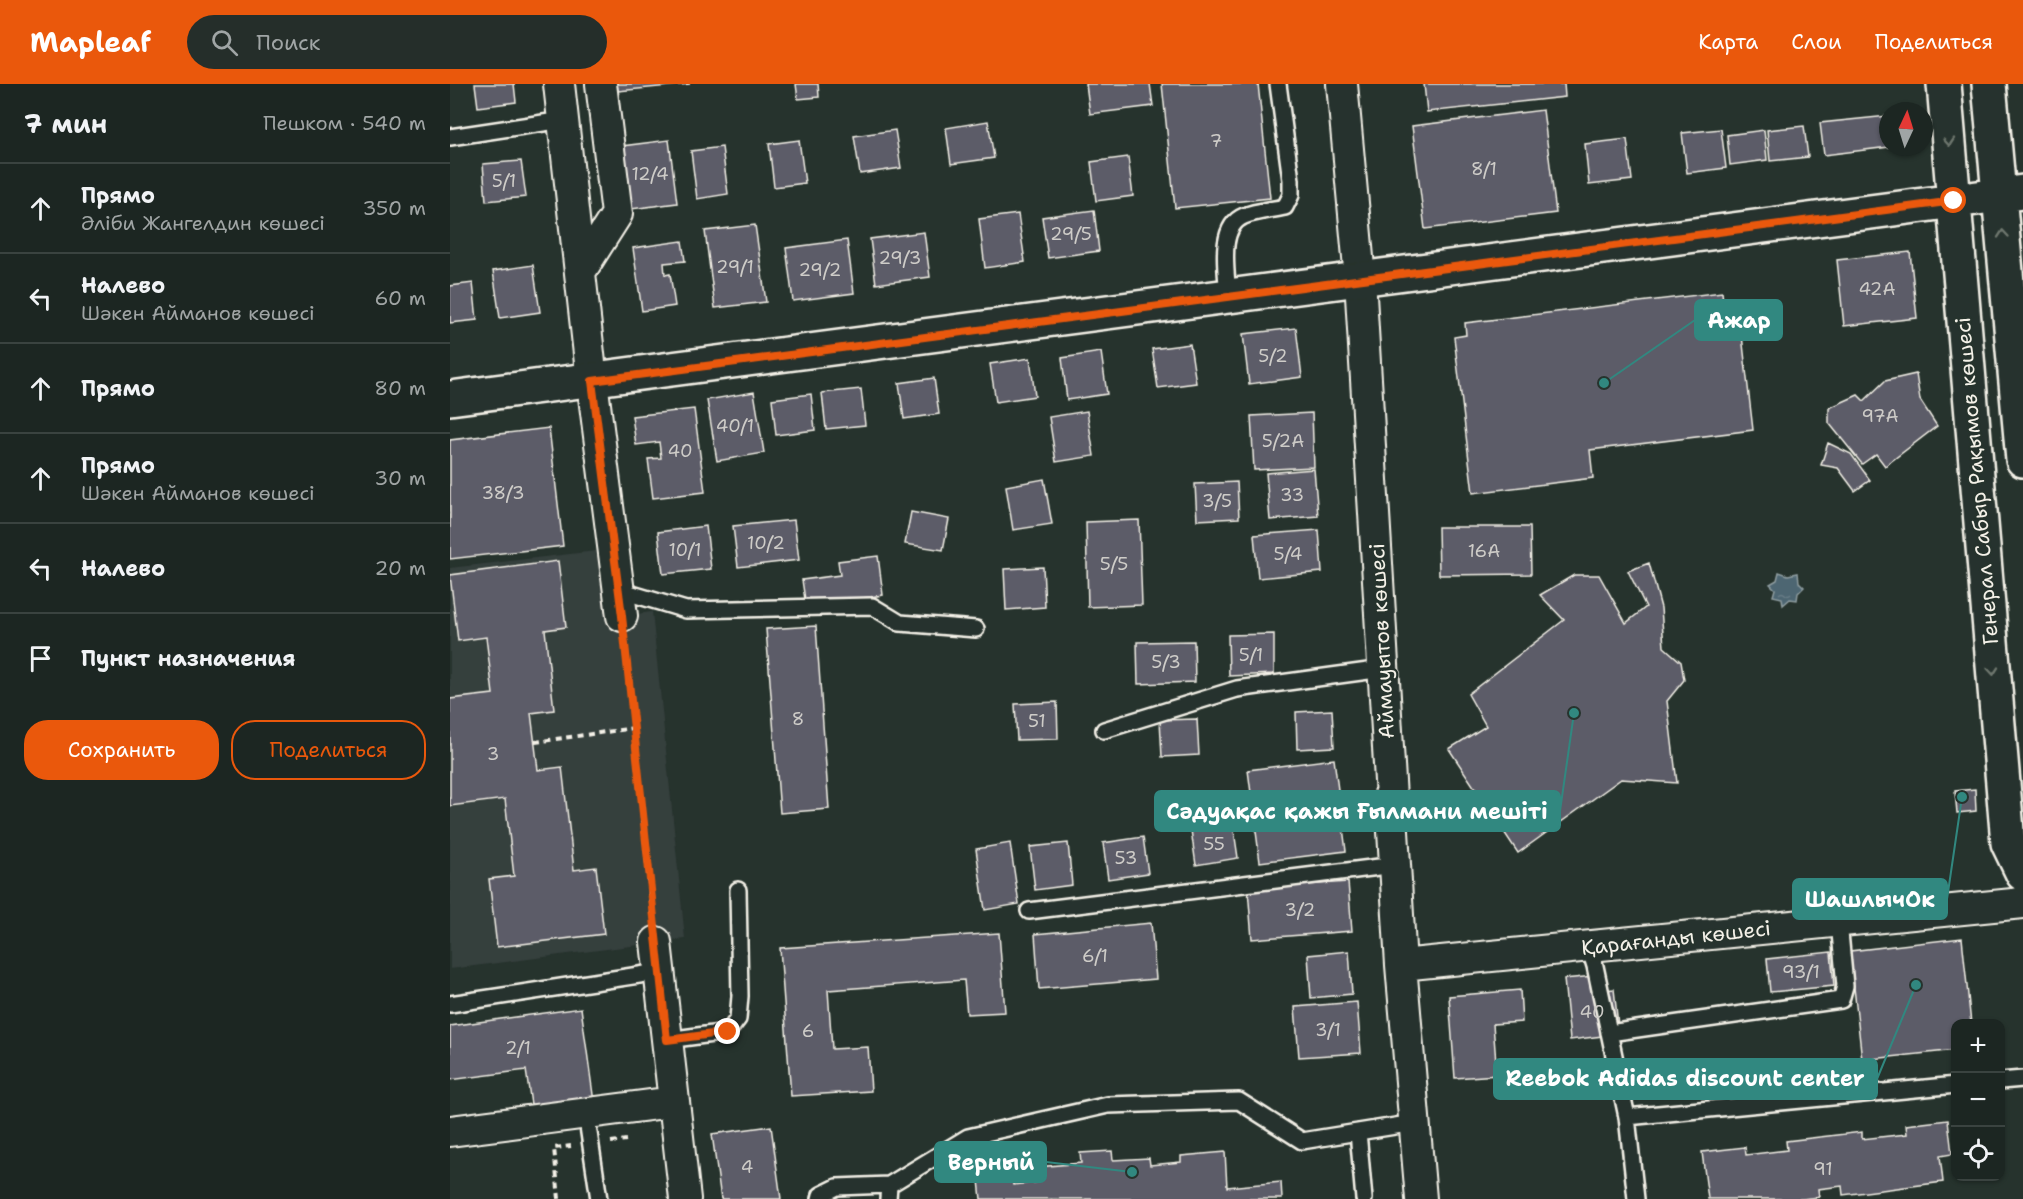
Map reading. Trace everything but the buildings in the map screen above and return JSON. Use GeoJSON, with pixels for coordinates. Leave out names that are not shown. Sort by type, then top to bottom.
{"type":"FeatureCollection","features":[{"type":"Feature","properties":{"kind":"street"},"geometry":{"type":"LineString","coordinates":[[559,84],[592,381],[620,603]]}},
{"type":"Feature","properties":{"kind":"street"},"geometry":{"type":"LineString","coordinates":[[580,272],[617,214],[601,84]]}},
{"type":"Feature","properties":{"kind":"street","name":"Аймауытов көшесі"},"geometry":{"type":"LineString","coordinates":[[1342,84],[1360,279],[1401,965],[1421,1199]]}},
{"type":"Feature","properties":{"kind":"street","name":"Генерал Сабыр Рақымов көшесі"},"geometry":{"type":"LineString","coordinates":[[1944,84],[2007,843],[2023,874]]}},
{"type":"Feature","properties":{"kind":"street"},"geometry":{"type":"LineString","coordinates":[[1989,84],[2011,193],[2023,460]]}},
{"type":"Feature","properties":{"kind":"street"},"geometry":{"type":"LineString","coordinates":[[450,398],[2011,193]]}},
{"type":"Feature","properties":{"kind":"street","name":"Қарағанды көшесі"},"geometry":{"type":"LineString","coordinates":[[1401,965],[2023,903]]}},
{"type":"Feature","properties":{"kind":"street"},"geometry":{"type":"LineString","coordinates":[[656,942],[685,1199]]}},
{"type":"Feature","properties":{"kind":"street"},"geometry":{"type":"LineString","coordinates":[[450,1131],[673,1102]]}},
{"type":"Feature","properties":{"kind":"lane"},"geometry":{"type":"LineString","coordinates":[[1228,297],[1226,241],[1229,228],[1242,216],[1285,207],[1291,195],[1278,84]]}},
{"type":"Feature","properties":{"kind":"lane"},"geometry":{"type":"LineString","coordinates":[[450,137],[563,120]]}},
{"type":"Feature","properties":{"kind":"lane"},"geometry":{"type":"LineString","coordinates":[[620,603],[686,609],[872,606],[900,623],[976,629]]}},
{"type":"Feature","properties":{"kind":"lane"},"geometry":{"type":"LineString","coordinates":[[1104,730],[1237,689],[1383,669]]}},
{"type":"Feature","properties":{"kind":"lane"},"geometry":{"type":"LineString","coordinates":[[1029,911],[1395,865]]}},
{"type":"Feature","properties":{"kind":"lane"},"geometry":{"type":"LineString","coordinates":[[667,1040],[728,1032],[738,1019],[740,996],[738,890]]}},
{"type":"Feature","properties":{"kind":"lane"},"geometry":{"type":"LineString","coordinates":[[1609,1033],[1842,1000],[1845,986],[1839,922]]}},
{"type":"Feature","properties":{"kind":"lane"},"geometry":{"type":"LineString","coordinates":[[1589,947],[1627,1117],[1636,1199]]}},
{"type":"Feature","properties":{"kind":"lane"},"geometry":{"type":"LineString","coordinates":[[450,1004],[659,972]]}},
{"type":"Feature","properties":{"kind":"lane"},"geometry":{"type":"LineString","coordinates":[[2005,1080],[2023,1078]]}},
{"type":"Feature","properties":{"kind":"lane"},"geometry":{"type":"LineString","coordinates":[[1627,1117],[1951,1085]]}},
{"type":"Feature","properties":{"kind":"lane"},"geometry":{"type":"LineString","coordinates":[[820,1199],[821,1195],[837,1187],[888,1192],[968,1137],[1107,1106],[1239,1101],[1302,1141],[1414,1123]]}},
{"type":"Feature","properties":{"kind":"lane"},"geometry":{"type":"LineString","coordinates":[[586,1113],[599,1199]]}},
{"type":"Feature","properties":{"kind":"lane"},"geometry":{"type":"LineString","coordinates":[[1358,1132],[1364,1199]]}},
{"type":"Feature","properties":{"kind":"path"},"geometry":{"type":"LineString","coordinates":[[620,603],[656,942]]}},
{"type":"Feature","properties":{"kind":"path"},"geometry":{"type":"LineString","coordinates":[[535,742],[634,728]]}},
{"type":"Feature","properties":{"kind":"shaded area"},"geometry":{"type":"Polygon","coordinates":[[[596,551],[622,616],[652,612],[685,939],[450,969],[450,568],[596,551]]]}},
{"type":"Feature","properties":{"kind":"water"},"geometry":{"type":"Polygon","coordinates":[[[1779,572],[1788,575],[1798,573],[1799,582],[1804,587],[1798,593],[1797,600],[1790,599],[1783,605],[1782,598],[1773,596],[1775,589],[1770,584],[1777,580],[1779,572]]]}},
{"type":"Feature","properties":{"kind":"place","name":"Ажар"},"geometry":{"type":"Point","coordinates":[1604,383]}},
{"type":"Feature","properties":{"kind":"place","name":"Сәдуақас қажы Ғылмани мешіті"},"geometry":{"type":"Point","coordinates":[1574,713]}},
{"type":"Feature","properties":{"kind":"place","name":"ШашлычОк"},"geometry":{"type":"Point","coordinates":[1962,797]}},
{"type":"Feature","properties":{"kind":"place","name":"Reebok Adidas discount center"},"geometry":{"type":"Point","coordinates":[1916,985]}},
{"type":"Feature","properties":{"kind":"place","name":"Верный"},"geometry":{"type":"Point","coordinates":[1132,1172]}},
{"type":"Feature","properties":{"kind":"route"},"geometry":{"type":"LineString","coordinates":[[728,1032],[667,1040],[622,616],[592,381],[1954,201]]}}]}
